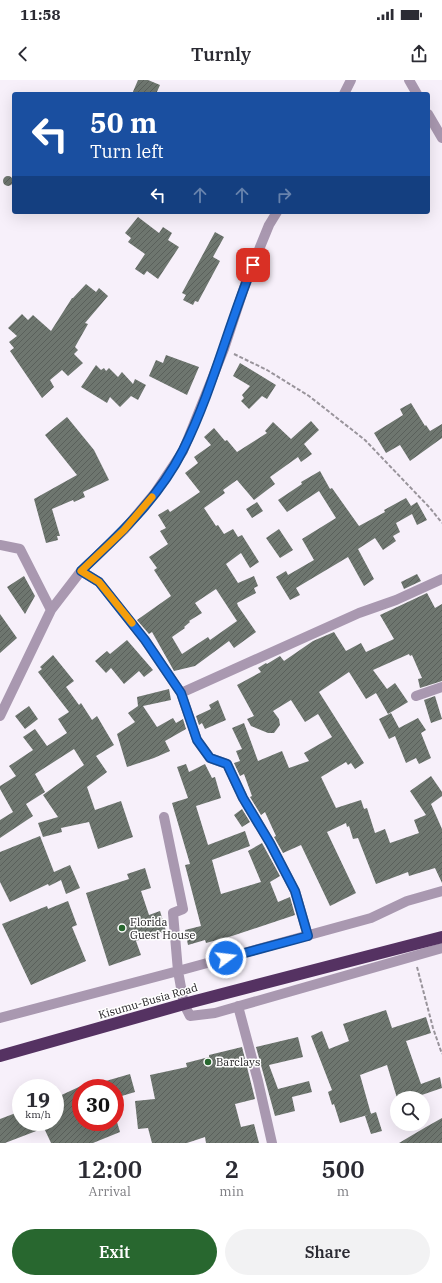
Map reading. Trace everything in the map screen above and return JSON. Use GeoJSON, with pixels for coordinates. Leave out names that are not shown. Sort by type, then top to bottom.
{"type":"FeatureCollection","features":[{"type":"Feature","properties":{"kind":"highway","name":"Kisumu-Busia Road"},"geometry":{"type":"LineString","coordinates":[[0,1056],[184,1004],[442,938]]}},
{"type":"Feature","properties":{"kind":"street"},"geometry":{"type":"LineString","coordinates":[[345,92],[351,80]]}},
{"type":"Feature","properties":{"kind":"street"},"geometry":{"type":"LineString","coordinates":[[409,80],[416,92]]}},
{"type":"Feature","properties":{"kind":"street"},"geometry":{"type":"LineString","coordinates":[[430,117],[442,138]]}},
{"type":"Feature","properties":{"kind":"street"},"geometry":{"type":"LineString","coordinates":[[0,716],[51,610],[81,571],[124,530],[146,504],[183,451],[224,349],[247,279],[269,225],[276,214]]}},
{"type":"Feature","properties":{"kind":"street"},"geometry":{"type":"LineString","coordinates":[[0,545],[20,549],[51,610]]}},
{"type":"Feature","properties":{"kind":"street"},"geometry":{"type":"LineString","coordinates":[[81,571],[99,582],[145,640],[181,693],[197,740],[210,758],[227,764],[243,798],[292,884],[308,936]]}},
{"type":"Feature","properties":{"kind":"street"},"geometry":{"type":"LineString","coordinates":[[181,693],[360,613],[396,600],[442,579]]}},
{"type":"Feature","properties":{"kind":"street"},"geometry":{"type":"LineString","coordinates":[[416,696],[442,687]]}},
{"type":"Feature","properties":{"kind":"street"},"geometry":{"type":"LineString","coordinates":[[164,818],[183,909],[173,913],[178,971],[184,1004],[190,1016],[207,1014],[238,1006],[442,948]]}},
{"type":"Feature","properties":{"kind":"street"},"geometry":{"type":"LineString","coordinates":[[0,1018],[371,918],[407,901],[442,891]]}},
{"type":"Feature","properties":{"kind":"street"},"geometry":{"type":"LineString","coordinates":[[238,1006],[258,1081],[272,1143]]}},
{"type":"Feature","properties":{"kind":"path"},"geometry":{"type":"LineString","coordinates":[[224,349],[267,370],[309,396],[353,430],[365,440],[430,508],[442,523]]}},
{"type":"Feature","properties":{"kind":"path"},"geometry":{"type":"LineString","coordinates":[[414,957],[433,1028],[442,1054]]}},
{"type":"Feature","properties":{"kind":"building"},"geometry":{"type":"Polygon","coordinates":[[[138,80],[148,80],[160,85],[157,92],[133,92],[138,80]]]}},
{"type":"Feature","properties":{"kind":"building"},"geometry":{"type":"Polygon","coordinates":[[[8,176],[11,178],[12,183],[10,185],[8,186],[4,183],[3,181],[6,177],[8,176]]]}},
{"type":"Feature","properties":{"kind":"building"},"geometry":{"type":"Polygon","coordinates":[[[138,217],[159,233],[163,227],[172,233],[168,240],[179,247],[158,279],[147,271],[144,275],[135,269],[145,254],[128,242],[131,238],[125,233],[138,217]]]}},
{"type":"Feature","properties":{"kind":"building"},"geometry":{"type":"Polygon","coordinates":[[[215,232],[224,237],[213,257],[220,261],[198,302],[195,301],[193,305],[183,300],[186,295],[182,293],[215,232]]]}},
{"type":"Feature","properties":{"kind":"building"},"geometry":{"type":"Polygon","coordinates":[[[86,284],[96,292],[99,288],[108,296],[85,323],[88,324],[75,347],[78,350],[74,354],[83,363],[68,376],[62,370],[50,380],[54,387],[42,398],[10,351],[14,348],[9,342],[17,336],[8,328],[22,314],[28,320],[33,315],[51,331],[72,298],[86,284]]]}},
{"type":"Feature","properties":{"kind":"building"},"geometry":{"type":"Polygon","coordinates":[[[166,355],[199,367],[187,395],[149,376],[156,360],[163,363],[166,355]]]}},
{"type":"Feature","properties":{"kind":"building"},"geometry":{"type":"Polygon","coordinates":[[[240,363],[276,385],[267,399],[262,396],[249,409],[241,401],[244,398],[242,395],[250,386],[233,376],[240,363]]]}},
{"type":"Feature","properties":{"kind":"building"},"geometry":{"type":"Polygon","coordinates":[[[96,365],[101,370],[104,368],[106,371],[109,368],[118,377],[122,372],[133,384],[135,379],[146,385],[138,400],[131,396],[120,407],[110,397],[107,403],[81,387],[96,365]]]}},
{"type":"Feature","properties":{"kind":"building"},"geometry":{"type":"Polygon","coordinates":[[[411,403],[425,426],[426,425],[430,431],[442,424],[442,438],[410,461],[400,445],[386,453],[374,433],[403,415],[400,409],[411,403]]]}},
{"type":"Feature","properties":{"kind":"building"},"geometry":{"type":"Polygon","coordinates":[[[67,417],[94,450],[109,480],[83,492],[85,497],[74,502],[73,500],[52,509],[60,536],[57,536],[58,540],[46,543],[34,499],[77,475],[45,435],[67,417]]]}},
{"type":"Feature","properties":{"kind":"building"},"geometry":{"type":"Polygon","coordinates":[[[311,421],[319,430],[304,444],[312,454],[301,462],[298,457],[270,477],[275,484],[254,500],[237,480],[223,490],[225,493],[204,508],[216,526],[218,525],[224,534],[233,529],[238,537],[242,535],[259,562],[250,568],[241,553],[226,564],[238,583],[254,576],[258,586],[254,588],[256,593],[237,603],[256,632],[234,648],[229,641],[195,666],[174,671],[152,632],[149,634],[137,620],[171,596],[154,570],[157,568],[149,557],[168,544],[160,531],[166,528],[158,515],[168,509],[170,512],[200,492],[185,473],[198,463],[194,457],[211,445],[204,437],[214,428],[237,452],[267,433],[265,431],[273,422],[291,439],[311,421]],[[216,589],[195,603],[202,613],[189,621],[190,622],[184,627],[185,628],[172,637],[182,654],[208,637],[210,640],[237,621],[216,589]]]}},
{"type":"Feature","properties":{"kind":"building"},"geometry":{"type":"Polygon","coordinates":[[[320,471],[330,489],[332,488],[359,526],[385,512],[384,510],[406,498],[411,506],[417,502],[427,520],[417,525],[412,514],[396,523],[400,532],[393,536],[396,541],[383,550],[375,538],[358,549],[374,579],[364,586],[348,557],[296,588],[300,595],[290,600],[276,577],[286,571],[288,575],[314,560],[302,539],[336,518],[319,491],[287,512],[278,500],[302,484],[301,482],[320,471]]]}},
{"type":"Feature","properties":{"kind":"building"},"geometry":{"type":"Polygon","coordinates":[[[257,502],[263,511],[252,518],[246,509],[257,502]]]}},
{"type":"Feature","properties":{"kind":"building"},"geometry":{"type":"Polygon","coordinates":[[[279,529],[293,550],[280,558],[266,538],[279,529]]]}},
{"type":"Feature","properties":{"kind":"building"},"geometry":{"type":"Polygon","coordinates":[[[417,574],[421,581],[404,589],[401,582],[417,574]]]}},
{"type":"Feature","properties":{"kind":"building"},"geometry":{"type":"Polygon","coordinates":[[[24,576],[35,596],[25,614],[7,587],[24,576]]]}},
{"type":"Feature","properties":{"kind":"building"},"geometry":{"type":"Polygon","coordinates":[[[427,593],[435,608],[442,604],[442,681],[420,688],[418,679],[422,678],[412,655],[410,656],[409,654],[373,670],[387,689],[395,683],[408,702],[388,714],[376,693],[366,699],[349,672],[319,692],[364,763],[355,769],[351,763],[348,765],[346,762],[321,777],[336,808],[361,800],[364,809],[367,808],[375,833],[385,829],[390,843],[419,833],[414,820],[426,815],[410,791],[431,776],[442,792],[442,796],[431,804],[442,829],[442,883],[435,868],[409,876],[408,872],[376,884],[358,838],[353,839],[349,826],[347,827],[346,823],[327,832],[356,893],[330,906],[301,845],[283,853],[274,837],[276,836],[265,812],[261,815],[250,797],[252,796],[244,774],[240,776],[234,763],[240,761],[236,751],[242,749],[232,728],[244,723],[258,761],[282,751],[289,768],[309,761],[304,753],[332,737],[318,714],[305,722],[291,700],[273,711],[279,719],[280,725],[274,733],[268,733],[251,726],[247,719],[254,716],[237,685],[261,672],[258,668],[266,663],[267,664],[280,656],[284,661],[313,641],[334,632],[346,651],[361,643],[366,652],[394,639],[380,615],[427,593]]]}},
{"type":"Feature","properties":{"kind":"building"},"geometry":{"type":"Polygon","coordinates":[[[0,614],[17,638],[0,653],[0,614]]]}},
{"type":"Feature","properties":{"kind":"building"},"geometry":{"type":"Polygon","coordinates":[[[127,640],[153,670],[144,677],[139,671],[124,684],[111,668],[106,673],[95,661],[107,651],[110,654],[127,640]]]}},
{"type":"Feature","properties":{"kind":"building"},"geometry":{"type":"Polygon","coordinates":[[[53,655],[74,681],[66,687],[79,705],[81,703],[92,720],[97,716],[114,745],[96,756],[107,772],[87,787],[95,810],[121,801],[133,837],[98,849],[89,822],[61,828],[62,832],[43,837],[38,823],[58,817],[43,795],[84,765],[74,749],[35,774],[45,792],[26,804],[33,816],[0,838],[0,820],[13,812],[0,789],[0,786],[16,776],[9,766],[33,750],[23,737],[35,729],[47,746],[67,733],[58,719],[69,712],[38,672],[42,669],[40,667],[53,655]]]}},
{"type":"Feature","properties":{"kind":"building"},"geometry":{"type":"Polygon","coordinates":[[[169,689],[171,700],[143,706],[157,727],[173,718],[176,723],[183,719],[186,729],[165,741],[170,751],[127,767],[117,734],[135,722],[128,713],[138,706],[137,697],[169,689]]]}},
{"type":"Feature","properties":{"kind":"building"},"geometry":{"type":"Polygon","coordinates":[[[435,696],[442,719],[431,723],[424,700],[435,696]]]}},
{"type":"Feature","properties":{"kind":"building"},"geometry":{"type":"Polygon","coordinates":[[[218,700],[226,720],[205,729],[202,723],[199,725],[196,716],[211,709],[209,705],[218,700]]]}},
{"type":"Feature","properties":{"kind":"building"},"geometry":{"type":"Polygon","coordinates":[[[29,706],[38,719],[25,729],[15,716],[29,706]]]}},
{"type":"Feature","properties":{"kind":"building"},"geometry":{"type":"Polygon","coordinates":[[[391,713],[399,728],[418,718],[426,730],[421,733],[431,758],[419,764],[416,758],[406,763],[395,736],[389,739],[379,719],[391,713]]]}},
{"type":"Feature","properties":{"kind":"building"},"geometry":{"type":"Polygon","coordinates":[[[186,764],[189,772],[205,764],[212,778],[215,777],[221,798],[196,806],[208,845],[245,831],[250,846],[212,860],[221,894],[261,882],[248,851],[262,843],[280,876],[270,882],[278,902],[290,897],[295,915],[232,936],[206,943],[205,940],[188,945],[185,930],[201,926],[185,865],[190,864],[172,803],[188,798],[177,767],[186,764]]]}},
{"type":"Feature","properties":{"kind":"building"},"geometry":{"type":"Polygon","coordinates":[[[242,809],[250,822],[242,827],[234,815],[242,809]]]}},
{"type":"Feature","properties":{"kind":"building"},"geometry":{"type":"Polygon","coordinates":[[[40,836],[54,872],[70,865],[80,888],[66,894],[61,880],[49,886],[48,884],[10,902],[0,882],[0,852],[40,836]]]}},
{"type":"Feature","properties":{"kind":"building"},"geometry":{"type":"Polygon","coordinates":[[[145,868],[151,888],[141,891],[149,915],[160,911],[166,931],[136,941],[141,955],[109,966],[86,893],[129,879],[127,874],[145,868]]]}},
{"type":"Feature","properties":{"kind":"building"},"geometry":{"type":"Polygon","coordinates":[[[68,901],[77,925],[72,927],[86,961],[31,985],[2,924],[47,906],[48,909],[68,901]]]}},
{"type":"Feature","properties":{"kind":"building"},"geometry":{"type":"Polygon","coordinates":[[[386,1010],[392,1028],[426,1017],[431,1033],[406,1041],[421,1084],[440,1077],[442,1088],[430,1092],[395,1091],[387,1065],[360,1075],[371,1114],[340,1123],[334,1104],[332,1105],[328,1092],[332,1090],[311,1036],[322,1031],[329,1049],[349,1041],[343,1024],[386,1010]]]}},
{"type":"Feature","properties":{"kind":"building"},"geometry":{"type":"Polygon","coordinates":[[[298,1037],[303,1057],[269,1065],[278,1089],[309,1081],[312,1092],[292,1097],[295,1111],[275,1116],[256,1047],[298,1037]]]}},
{"type":"Feature","properties":{"kind":"building"},"geometry":{"type":"Polygon","coordinates":[[[242,1047],[255,1099],[235,1104],[241,1127],[254,1124],[259,1143],[206,1143],[205,1137],[187,1143],[152,1143],[148,1128],[138,1129],[135,1101],[155,1099],[150,1075],[187,1067],[186,1063],[209,1057],[209,1055],[242,1047]]]}},
{"type":"Feature","properties":{"kind":"building"},"geometry":{"type":"Polygon","coordinates":[[[130,1074],[135,1092],[124,1095],[124,1079],[113,1079],[130,1074]]]}},
{"type":"Feature","properties":{"kind":"building"},"geometry":{"type":"Polygon","coordinates":[[[72,1090],[72,1131],[120,1132],[93,1143],[51,1143],[45,1131],[64,1131],[64,1094],[72,1090]]]}},
{"type":"Feature","properties":{"kind":"building"},"geometry":{"type":"Polygon","coordinates":[[[376,1112],[382,1131],[371,1134],[365,1116],[376,1112]]]}},
{"type":"Feature","properties":{"kind":"building"},"geometry":{"type":"Polygon","coordinates":[[[12,1114],[12,1131],[36,1131],[5,1143],[0,1143],[0,1119],[12,1114]]]}},
{"type":"Feature","properties":{"kind":"building"},"geometry":{"type":"Polygon","coordinates":[[[442,1118],[442,1143],[399,1143],[419,1131],[430,1131],[430,1125],[442,1118]]]}},
{"type":"Feature","properties":{"kind":"slow traffic"},"geometry":{"type":"LineString","coordinates":[[132,623],[99,582],[81,571],[124,530],[152,497]]}},
{"type":"Feature","properties":{"kind":"place","name":"Florida Guest House"},"geometry":{"type":"Point","coordinates":[122,928]}},
{"type":"Feature","properties":{"kind":"place","name":"Barclays"},"geometry":{"type":"Point","coordinates":[208,1062]}},
{"type":"Feature","properties":{"kind":"route"},"geometry":{"type":"LineString","coordinates":[[226,958],[308,936],[295,891],[270,843],[243,798],[227,764],[210,758],[197,740],[181,693],[145,640],[99,582],[81,571],[124,530],[155,493],[183,451],[224,349],[253,265]]}}]}
